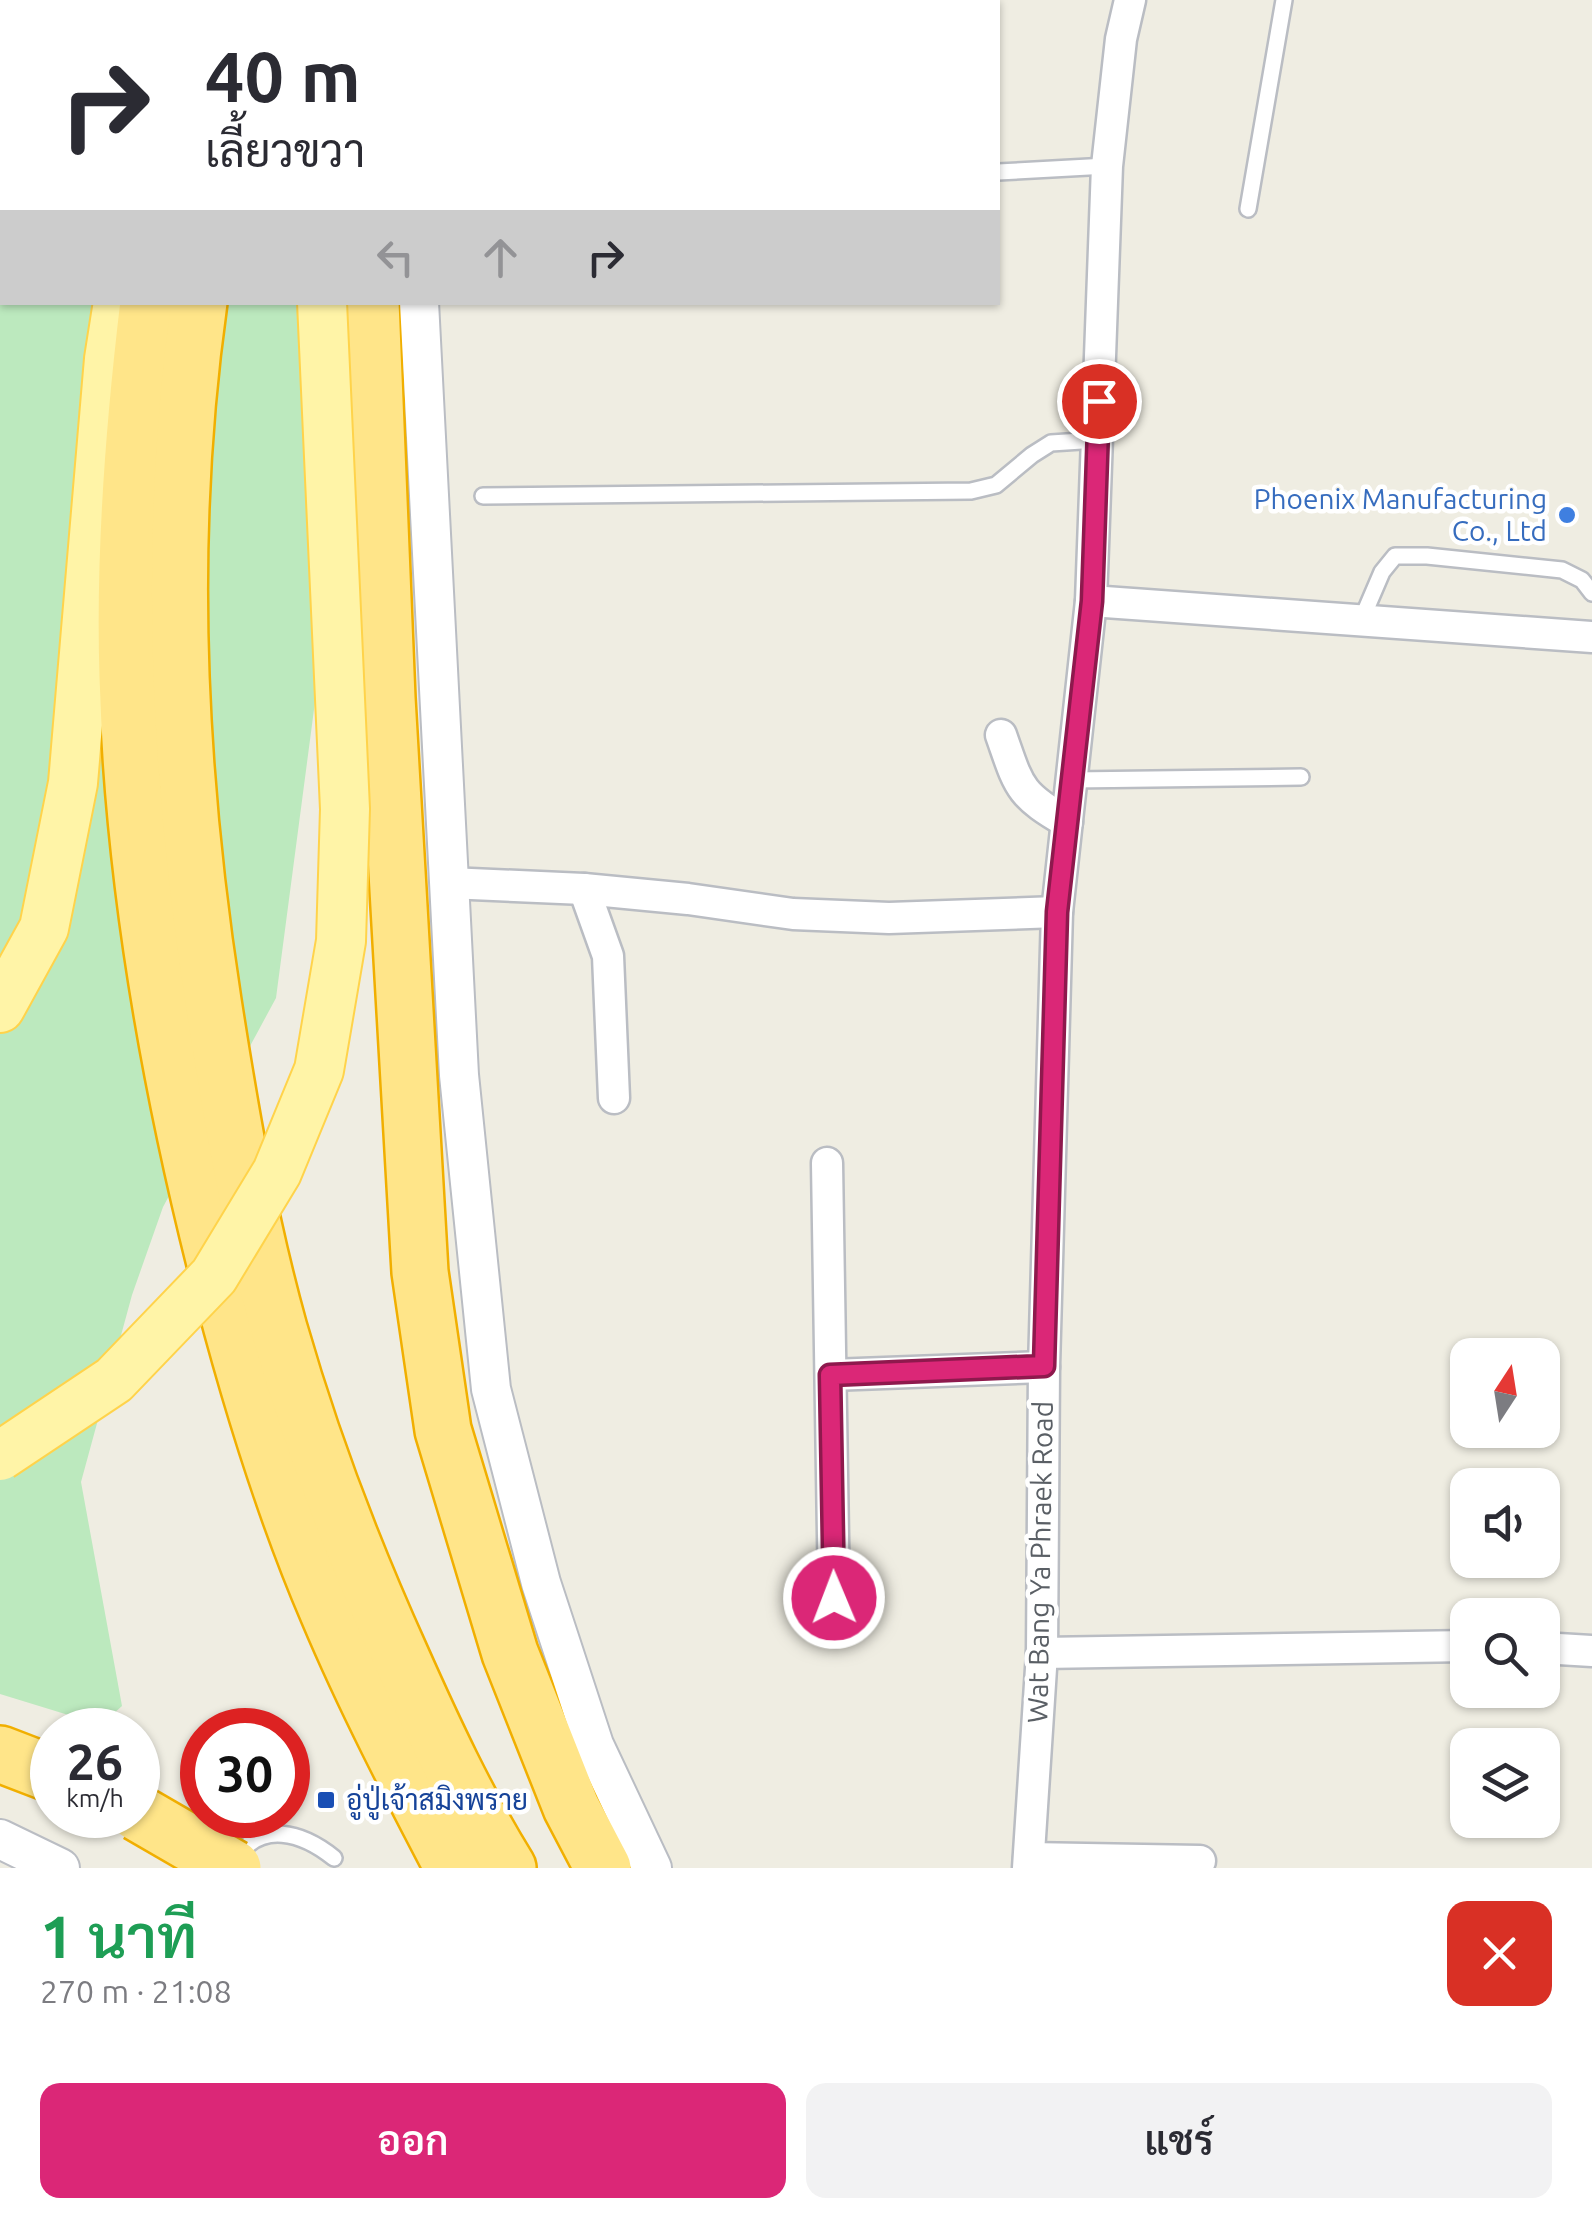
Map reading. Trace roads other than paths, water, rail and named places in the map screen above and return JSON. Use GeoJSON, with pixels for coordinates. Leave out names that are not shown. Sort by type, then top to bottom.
{"type":"FeatureCollection","features":[{"type":"Feature","properties":{"kind":"highway"},"geometry":{"type":"LineString","coordinates":[[148,305],[129,520],[127,676],[139,847],[177,1094],[234,1338],[277,1476],[327,1610],[392,1752],[454,1868]]}},
{"type":"Feature","properties":{"kind":"highway"},"geometry":{"type":"LineString","coordinates":[[199,305],[188,376],[178,533],[180,673],[191,842],[226,1083],[248,1201],[279,1328],[321,1461],[356,1553],[432,1726],[508,1868]]}},
{"type":"Feature","properties":{"kind":"highway"},"geometry":{"type":"LineString","coordinates":[[371,305],[387,698],[420,1272],[443,1430],[510,1653],[571,1807],[604,1868]]}},
{"type":"Feature","properties":{"kind":"highway"},"geometry":{"type":"LineString","coordinates":[[0,1754],[30,1766]]}},
{"type":"Feature","properties":{"kind":"highway"},"geometry":{"type":"LineString","coordinates":[[160,1826],[232,1868]]}},
{"type":"Feature","properties":{"kind":"main road"},"geometry":{"type":"LineString","coordinates":[[0,1008],[44,928],[73,783],[108,359],[117,305]]}},
{"type":"Feature","properties":{"kind":"main road"},"geometry":{"type":"LineString","coordinates":[[0,1456],[114,1380],[214,1276],[277,1172],[319,1070],[341,941],[344,810],[322,305]]}},
{"type":"Feature","properties":{"kind":"street","name":"Wat Bang Ya Phraek Road"},"geometry":{"type":"LineString","coordinates":[[1028,1863],[1042,1654],[1044,1366],[1057,912],[1092,601],[1108,166],[1120,39],[1130,0]]}},
{"type":"Feature","properties":{"kind":"street"},"geometry":{"type":"LineString","coordinates":[[419,305],[459,1075],[491,1389],[542,1583],[594,1745],[652,1868]]}},
{"type":"Feature","properties":{"kind":"street"},"geometry":{"type":"LineString","coordinates":[[1092,601],[1592,638]]}},
{"type":"Feature","properties":{"kind":"street"},"geometry":{"type":"LineString","coordinates":[[1001,736],[1018,784],[1033,803],[1067,822]]}},
{"type":"Feature","properties":{"kind":"street"},"geometry":{"type":"LineString","coordinates":[[449,883],[584,889],[793,914],[889,918],[1057,912]]}},
{"type":"Feature","properties":{"kind":"street"},"geometry":{"type":"LineString","coordinates":[[584,889],[608,956],[614,1098]]}},
{"type":"Feature","properties":{"kind":"street"},"geometry":{"type":"LineString","coordinates":[[827,1163],[834,1598]]}},
{"type":"Feature","properties":{"kind":"street"},"geometry":{"type":"LineString","coordinates":[[830,1375],[1044,1366]]}},
{"type":"Feature","properties":{"kind":"street"},"geometry":{"type":"LineString","coordinates":[[1042,1654],[1450,1646]]}},
{"type":"Feature","properties":{"kind":"street"},"geometry":{"type":"LineString","coordinates":[[1560,1649],[1592,1651]]}},
{"type":"Feature","properties":{"kind":"street"},"geometry":{"type":"LineString","coordinates":[[0,1839],[60,1868]]}},
{"type":"Feature","properties":{"kind":"street"},"geometry":{"type":"LineString","coordinates":[[1028,1863],[1200,1861]]}},
{"type":"Feature","properties":{"kind":"lane"},"geometry":{"type":"LineString","coordinates":[[1248,209],[1284,0]]}},
{"type":"Feature","properties":{"kind":"lane"},"geometry":{"type":"LineString","coordinates":[[1000,172],[1108,166]]}},
{"type":"Feature","properties":{"kind":"lane"},"geometry":{"type":"LineString","coordinates":[[483,496],[972,490],[996,485],[1051,444],[1098,440]]}},
{"type":"Feature","properties":{"kind":"lane"},"geometry":{"type":"LineString","coordinates":[[1362,621],[1382,572],[1394,556],[1562,570],[1582,580],[1592,593]]}},
{"type":"Feature","properties":{"kind":"lane"},"geometry":{"type":"LineString","coordinates":[[1072,780],[1300,777]]}},
{"type":"Feature","properties":{"kind":"lane"},"geometry":{"type":"LineString","coordinates":[[232,1868],[241,1850],[256,1839],[276,1834],[314,1841],[334,1858]]}},
{"type":"Feature","properties":{"kind":"place","name":"Phoenix Manufacturing Co., Ltd"},"geometry":{"type":"Point","coordinates":[1567,515]}},
{"type":"Feature","properties":{"kind":"place","name":"อู่ปู่เจ้าสมิงพราย"},"geometry":{"type":"Point","coordinates":[326,1800]}}]}
